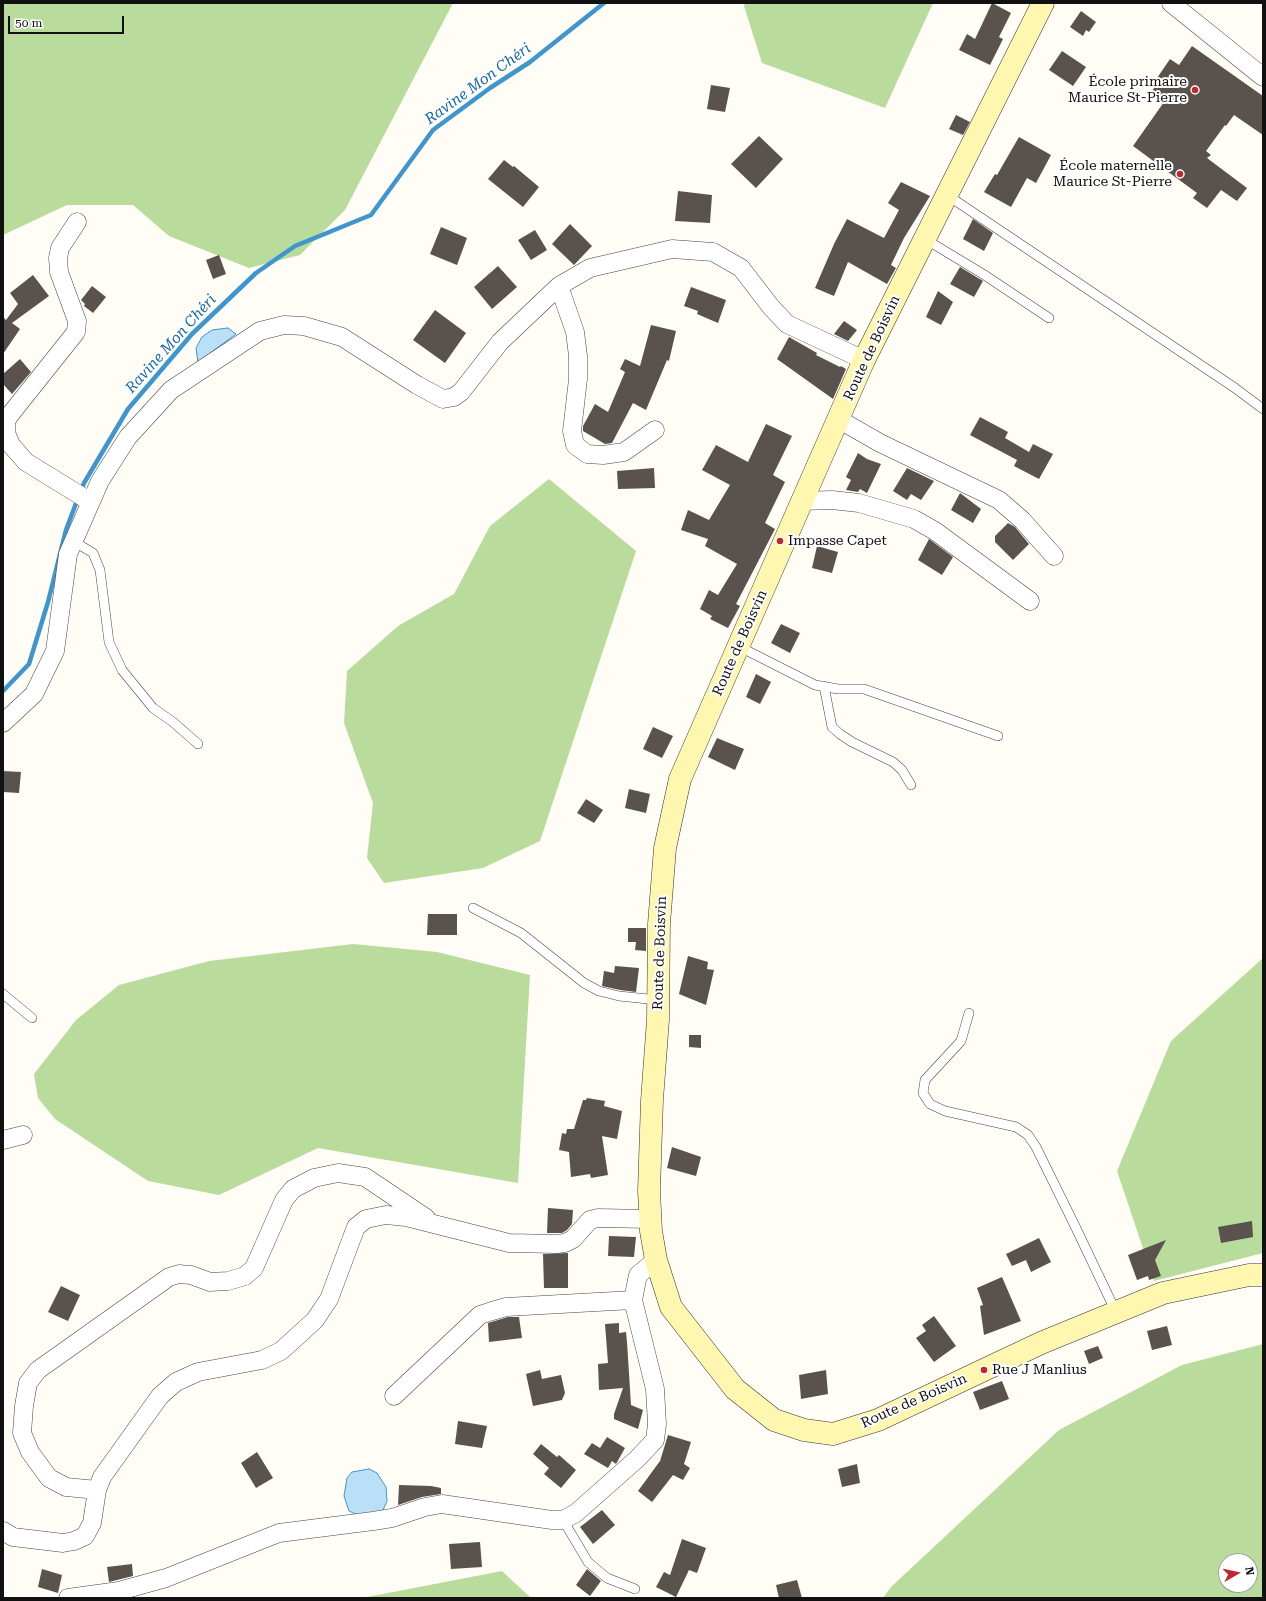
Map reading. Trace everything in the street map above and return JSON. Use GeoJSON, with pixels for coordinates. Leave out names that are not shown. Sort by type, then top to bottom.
{"type":"FeatureCollection","features":[{"type":"Feature","properties":{"kind":"main road","name":"Route de Boisvin"},"geometry":{"type":"LineString","coordinates":[[1044,3],[864,360],[680,779],[666,848],[659,924],[658,1000],[648,1192],[656,1260],[670,1307],[735,1389],[774,1420],[804,1430],[833,1434],[878,1420],[1041,1343],[1163,1293],[1249,1276],[1263,1275]]}},
{"type":"Feature","properties":{"kind":"street"},"geometry":{"type":"LineString","coordinates":[[1171,3],[1263,77]]}},
{"type":"Feature","properties":{"kind":"street"},"geometry":{"type":"LineString","coordinates":[[76,222],[60,248],[58,258],[59,272],[77,321],[76,332],[9,416],[6,422],[6,433],[11,445],[26,462],[91,502]]}},
{"type":"Feature","properties":{"kind":"street"},"geometry":{"type":"LineString","coordinates":[[3,723],[34,694],[55,651],[68,554],[100,481],[128,437],[171,390],[260,331],[284,324],[304,326],[342,337],[417,385],[443,399],[454,397],[462,392],[500,342],[559,286],[590,268],[672,249],[713,252],[740,268],[771,307],[787,324],[864,360]]}},
{"type":"Feature","properties":{"kind":"street"},"geometry":{"type":"LineString","coordinates":[[559,286],[575,332],[578,356],[578,378],[572,431],[575,445],[587,454],[603,456],[624,452],[655,430]]}},
{"type":"Feature","properties":{"kind":"street"},"geometry":{"type":"LineString","coordinates":[[838,419],[880,442],[999,500],[1022,520],[1054,556]]}},
{"type":"Feature","properties":{"kind":"street"},"geometry":{"type":"LineString","coordinates":[[802,501],[832,500],[858,503],[914,519],[935,531],[1030,601]]}},
{"type":"Feature","properties":{"kind":"street"},"geometry":{"type":"LineString","coordinates":[[3,1140],[23,1135]]}},
{"type":"Feature","properties":{"kind":"street"},"geometry":{"type":"LineString","coordinates":[[97,1490],[66,1487],[49,1478],[30,1452],[22,1433],[24,1406],[28,1383],[38,1370],[169,1277],[178,1274],[191,1275],[210,1282],[228,1281],[245,1276],[254,1268],[284,1200],[293,1189],[314,1178],[338,1173],[365,1176],[437,1225]]}},
{"type":"Feature","properties":{"kind":"street"},"geometry":{"type":"LineString","coordinates":[[3,1531],[13,1537],[63,1544],[85,1536],[92,1523],[97,1490],[102,1477],[156,1403],[176,1382],[198,1372],[262,1360],[281,1351],[315,1320],[329,1299],[347,1247],[356,1227],[366,1220],[386,1215],[406,1217],[509,1243],[557,1244],[565,1243],[572,1239],[590,1220],[598,1218],[650,1219]]}},
{"type":"Feature","properties":{"kind":"street"},"geometry":{"type":"LineString","coordinates":[[68,1598],[119,1591],[166,1578],[279,1533],[392,1518],[442,1504],[552,1520],[563,1520],[576,1513],[638,1459],[655,1440],[657,1424],[655,1389],[633,1300],[638,1275],[656,1260]]}},
{"type":"Feature","properties":{"kind":"street"},"geometry":{"type":"LineString","coordinates":[[394,1396],[480,1316],[492,1311],[506,1307],[633,1300]]}},
{"type":"Feature","properties":{"kind":"lane"},"geometry":{"type":"LineString","coordinates":[[947,195],[1235,388],[1263,409]]}},
{"type":"Feature","properties":{"kind":"lane"},"geometry":{"type":"LineString","coordinates":[[925,239],[983,274],[1049,318]]}},
{"type":"Feature","properties":{"kind":"lane"},"geometry":{"type":"LineString","coordinates":[[73,541],[93,553],[100,570],[109,642],[122,670],[152,708],[173,722],[198,744]]}},
{"type":"Feature","properties":{"kind":"lane"},"geometry":{"type":"LineString","coordinates":[[738,646],[815,684],[838,689],[864,688],[998,736]]}},
{"type":"Feature","properties":{"kind":"lane"},"geometry":{"type":"LineString","coordinates":[[824,686],[832,727],[852,742],[893,762],[902,770],[911,785]]}},
{"type":"Feature","properties":{"kind":"lane"},"geometry":{"type":"LineString","coordinates":[[473,908],[521,933],[584,983],[599,991],[619,996],[658,1000]]}},
{"type":"Feature","properties":{"kind":"lane"},"geometry":{"type":"LineString","coordinates":[[3,994],[32,1018]]}},
{"type":"Feature","properties":{"kind":"lane"},"geometry":{"type":"LineString","coordinates":[[969,1013],[961,1041],[926,1080],[923,1093],[930,1104],[945,1111],[1016,1127],[1028,1135],[1075,1226],[1116,1312]]}},
{"type":"Feature","properties":{"kind":"lane"},"geometry":{"type":"LineString","coordinates":[[563,1520],[588,1562],[607,1578],[636,1589]]}},
{"type":"Feature","properties":{"kind":"green space"},"geometry":{"type":"Polygon","coordinates":[[[3,3],[453,3],[345,210],[300,255],[249,268],[169,236],[133,205],[67,205],[3,235],[3,3]]]}},
{"type":"Feature","properties":{"kind":"green space"},"geometry":{"type":"Polygon","coordinates":[[[745,3],[933,3],[885,108],[762,63],[744,6],[745,3]]]}},
{"type":"Feature","properties":{"kind":"green space"},"geometry":{"type":"Polygon","coordinates":[[[549,479],[636,551],[540,841],[483,868],[384,883],[367,858],[373,803],[344,723],[347,671],[398,626],[454,594],[490,526],[549,479]]]}},
{"type":"Feature","properties":{"kind":"green space"},"geometry":{"type":"Polygon","coordinates":[[[353,944],[437,952],[530,975],[518,1183],[318,1148],[219,1195],[148,1181],[55,1119],[38,1098],[34,1074],[76,1020],[119,985],[209,961],[353,944]]]}},
{"type":"Feature","properties":{"kind":"green space"},"geometry":{"type":"Polygon","coordinates":[[[1263,958],[1263,1253],[1154,1281],[1117,1171],[1171,1041],[1263,958]]]}},
{"type":"Feature","properties":{"kind":"green space"},"geometry":{"type":"Polygon","coordinates":[[[1263,1344],[1263,1598],[883,1598],[891,1587],[1059,1430],[1182,1365],[1263,1344]]]}},
{"type":"Feature","properties":{"kind":"green space"},"geometry":{"type":"Polygon","coordinates":[[[502,1571],[531,1598],[362,1598],[502,1571]]]}},
{"type":"Feature","properties":{"kind":"water"},"geometry":{"type":"Polygon","coordinates":[[[228,328],[236,334],[198,362],[196,348],[202,337],[212,330],[228,328]]]}},
{"type":"Feature","properties":{"kind":"water"},"geometry":{"type":"Polygon","coordinates":[[[369,1469],[377,1473],[386,1487],[387,1501],[383,1510],[366,1519],[349,1511],[344,1496],[347,1478],[352,1472],[369,1469]]]}},
{"type":"Feature","properties":{"kind":"building"},"geometry":{"type":"Polygon","coordinates":[[[992,3],[1011,13],[999,37],[1003,39],[990,65],[959,50],[967,34],[975,39],[992,3]]]}},
{"type":"Feature","properties":{"kind":"building"},"geometry":{"type":"Polygon","coordinates":[[[1081,11],[1096,22],[1089,32],[1086,30],[1083,36],[1070,27],[1081,11]]]}},
{"type":"Feature","properties":{"kind":"building"},"geometry":{"type":"Polygon","coordinates":[[[1192,46],[1263,96],[1263,135],[1234,115],[1206,151],[1211,155],[1207,158],[1247,188],[1237,201],[1221,190],[1207,208],[1193,198],[1197,193],[1133,146],[1164,102],[1151,92],[1158,83],[1155,81],[1170,59],[1179,65],[1192,46]]]}},
{"type":"Feature","properties":{"kind":"building"},"geometry":{"type":"Polygon","coordinates":[[[1062,51],[1086,67],[1073,86],[1049,70],[1062,51]]]}},
{"type":"Feature","properties":{"kind":"building"},"geometry":{"type":"Polygon","coordinates":[[[711,85],[730,88],[725,112],[707,109],[711,85]]]}},
{"type":"Feature","properties":{"kind":"building"},"geometry":{"type":"Polygon","coordinates":[[[956,115],[970,122],[963,135],[949,129],[956,115]]]}},
{"type":"Feature","properties":{"kind":"building"},"geometry":{"type":"Polygon","coordinates":[[[759,136],[783,159],[756,188],[731,164],[759,136]]]}},
{"type":"Feature","properties":{"kind":"building"},"geometry":{"type":"Polygon","coordinates":[[[1019,137],[1051,155],[1036,183],[1027,178],[1011,207],[984,192],[995,174],[997,175],[1019,137]]]}},
{"type":"Feature","properties":{"kind":"building"},"geometry":{"type":"Polygon","coordinates":[[[504,160],[513,167],[514,166],[539,187],[523,207],[488,179],[504,160]]]}},
{"type":"Feature","properties":{"kind":"building"},"geometry":{"type":"Polygon","coordinates":[[[901,182],[930,196],[904,238],[891,265],[896,268],[887,284],[848,262],[834,296],[815,288],[834,244],[847,219],[884,238],[899,210],[888,203],[901,182]]]}},
{"type":"Feature","properties":{"kind":"building"},"geometry":{"type":"Polygon","coordinates":[[[678,191],[712,195],[710,223],[675,221],[678,191]]]}},
{"type":"Feature","properties":{"kind":"building"},"geometry":{"type":"Polygon","coordinates":[[[973,219],[993,233],[984,251],[963,239],[973,219]]]}},
{"type":"Feature","properties":{"kind":"building"},"geometry":{"type":"Polygon","coordinates":[[[570,224],[592,246],[574,265],[552,244],[570,224]]]}},
{"type":"Feature","properties":{"kind":"building"},"geometry":{"type":"Polygon","coordinates":[[[441,227],[467,238],[457,265],[430,254],[441,227]]]}},
{"type":"Feature","properties":{"kind":"building"},"geometry":{"type":"Polygon","coordinates":[[[535,230],[547,250],[531,260],[518,240],[535,230]]]}},
{"type":"Feature","properties":{"kind":"building"},"geometry":{"type":"Polygon","coordinates":[[[219,255],[226,274],[213,279],[206,260],[219,255]]]}},
{"type":"Feature","properties":{"kind":"building"},"geometry":{"type":"Polygon","coordinates":[[[498,266],[517,287],[492,309],[474,287],[498,266]]]}},
{"type":"Feature","properties":{"kind":"building"},"geometry":{"type":"Polygon","coordinates":[[[960,267],[983,281],[974,297],[950,284],[960,267]]]}},
{"type":"Feature","properties":{"kind":"building"},"geometry":{"type":"Polygon","coordinates":[[[33,275],[49,296],[12,323],[20,329],[3,354],[3,317],[6,320],[18,304],[10,293],[33,275]]]}},
{"type":"Feature","properties":{"kind":"building"},"geometry":{"type":"Polygon","coordinates":[[[92,286],[106,297],[93,313],[84,306],[85,304],[81,300],[92,286]]]}},
{"type":"Feature","properties":{"kind":"building"},"geometry":{"type":"Polygon","coordinates":[[[691,287],[726,300],[718,323],[697,314],[698,311],[684,306],[691,287]]]}},
{"type":"Feature","properties":{"kind":"building"},"geometry":{"type":"Polygon","coordinates":[[[938,291],[953,302],[941,325],[926,317],[938,291]]]}},
{"type":"Feature","properties":{"kind":"building"},"geometry":{"type":"Polygon","coordinates":[[[435,310],[466,333],[445,363],[413,340],[435,310]]]}},
{"type":"Feature","properties":{"kind":"building"},"geometry":{"type":"Polygon","coordinates":[[[844,321],[857,330],[848,341],[834,334],[844,321]]]}},
{"type":"Feature","properties":{"kind":"building"},"geometry":{"type":"Polygon","coordinates":[[[651,325],[676,331],[669,361],[667,360],[646,410],[633,403],[612,443],[605,444],[583,431],[583,426],[595,404],[608,412],[625,372],[620,369],[625,359],[640,366],[651,325]]]}},
{"type":"Feature","properties":{"kind":"building"},"geometry":{"type":"Polygon","coordinates":[[[789,337],[817,353],[816,355],[846,369],[833,399],[777,359],[789,337]]]}},
{"type":"Feature","properties":{"kind":"building"},"geometry":{"type":"Polygon","coordinates":[[[20,359],[31,372],[12,394],[3,384],[3,374],[20,359]]]}},
{"type":"Feature","properties":{"kind":"building"},"geometry":{"type":"Polygon","coordinates":[[[980,417],[1008,432],[1005,438],[1029,452],[1033,444],[1053,454],[1039,479],[1014,466],[1017,460],[970,435],[980,417]]]}},
{"type":"Feature","properties":{"kind":"building"},"geometry":{"type":"Polygon","coordinates":[[[766,424],[792,436],[773,475],[785,482],[765,523],[775,529],[736,604],[740,606],[728,628],[710,619],[712,616],[700,609],[709,590],[718,595],[737,564],[705,546],[708,539],[681,530],[688,510],[709,520],[730,485],[702,470],[716,445],[748,462],[766,424]]]}},
{"type":"Feature","properties":{"kind":"building"},"geometry":{"type":"Polygon","coordinates":[[[858,453],[867,459],[881,464],[867,493],[860,489],[858,492],[846,490],[851,480],[846,477],[858,453]]]}},
{"type":"Feature","properties":{"kind":"building"},"geometry":{"type":"Polygon","coordinates":[[[654,468],[655,488],[618,489],[617,471],[654,468]]]}},
{"type":"Feature","properties":{"kind":"building"},"geometry":{"type":"Polygon","coordinates":[[[907,468],[934,481],[921,500],[911,494],[907,500],[893,491],[907,468]]]}},
{"type":"Feature","properties":{"kind":"building"},"geometry":{"type":"Polygon","coordinates":[[[960,493],[981,509],[973,523],[951,510],[960,493]]]}},
{"type":"Feature","properties":{"kind":"building"},"geometry":{"type":"Polygon","coordinates":[[[1008,523],[1015,527],[1029,544],[1013,560],[995,542],[995,536],[1008,523]]]}},
{"type":"Feature","properties":{"kind":"building"},"geometry":{"type":"Polygon","coordinates":[[[929,539],[953,557],[942,575],[918,560],[929,539]]]}},
{"type":"Feature","properties":{"kind":"building"},"geometry":{"type":"Polygon","coordinates":[[[817,546],[838,552],[832,573],[812,568],[817,546]]]}},
{"type":"Feature","properties":{"kind":"building"},"geometry":{"type":"Polygon","coordinates":[[[781,624],[800,633],[790,653],[771,643],[781,624]]]}},
{"type":"Feature","properties":{"kind":"building"},"geometry":{"type":"Polygon","coordinates":[[[756,674],[771,682],[760,704],[746,697],[756,674]]]}},
{"type":"Feature","properties":{"kind":"building"},"geometry":{"type":"Polygon","coordinates":[[[653,727],[673,736],[662,758],[643,749],[653,727]]]}},
{"type":"Feature","properties":{"kind":"building"},"geometry":{"type":"Polygon","coordinates":[[[717,738],[744,749],[735,770],[708,757],[717,738]]]}},
{"type":"Feature","properties":{"kind":"building"},"geometry":{"type":"Polygon","coordinates":[[[3,771],[21,772],[19,793],[3,792],[3,771]]]}},
{"type":"Feature","properties":{"kind":"building"},"geometry":{"type":"Polygon","coordinates":[[[629,789],[650,794],[646,813],[625,808],[629,789]]]}},
{"type":"Feature","properties":{"kind":"building"},"geometry":{"type":"Polygon","coordinates":[[[586,799],[603,810],[594,823],[577,813],[586,799]]]}},
{"type":"Feature","properties":{"kind":"building"},"geometry":{"type":"Polygon","coordinates":[[[428,914],[457,914],[457,935],[427,935],[428,914]]]}},
{"type":"Feature","properties":{"kind":"building"},"geometry":{"type":"Polygon","coordinates":[[[628,928],[646,928],[646,951],[635,950],[636,942],[628,942],[628,928]]]}},
{"type":"Feature","properties":{"kind":"building"},"geometry":{"type":"Polygon","coordinates":[[[688,956],[708,962],[707,969],[714,970],[706,1005],[679,994],[688,956]]]}},
{"type":"Feature","properties":{"kind":"building"},"geometry":{"type":"Polygon","coordinates":[[[615,966],[639,968],[636,992],[602,986],[604,971],[614,973],[615,966]]]}},
{"type":"Feature","properties":{"kind":"building"},"geometry":{"type":"Polygon","coordinates":[[[689,1035],[701,1035],[701,1048],[689,1047],[689,1035]]]}},
{"type":"Feature","properties":{"kind":"building"},"geometry":{"type":"Polygon","coordinates":[[[587,1098],[605,1101],[604,1106],[622,1111],[617,1139],[602,1136],[608,1175],[591,1178],[590,1174],[571,1177],[569,1152],[559,1150],[562,1133],[566,1134],[567,1129],[574,1129],[583,1100],[586,1100],[587,1098]]]}},
{"type":"Feature","properties":{"kind":"building"},"geometry":{"type":"Polygon","coordinates":[[[672,1147],[701,1157],[696,1176],[667,1168],[672,1147]]]}},
{"type":"Feature","properties":{"kind":"building"},"geometry":{"type":"Polygon","coordinates":[[[548,1208],[573,1210],[572,1224],[567,1230],[562,1233],[547,1233],[548,1208]]]}},
{"type":"Feature","properties":{"kind":"building"},"geometry":{"type":"Polygon","coordinates":[[[1252,1221],[1253,1237],[1221,1243],[1218,1227],[1252,1221]]]}},
{"type":"Feature","properties":{"kind":"building"},"geometry":{"type":"Polygon","coordinates":[[[609,1236],[636,1237],[634,1257],[608,1256],[609,1236]]]}},
{"type":"Feature","properties":{"kind":"building"},"geometry":{"type":"Polygon","coordinates":[[[1039,1238],[1051,1262],[1031,1272],[1026,1260],[1012,1266],[1006,1254],[1039,1238]]]}},
{"type":"Feature","properties":{"kind":"building"},"geometry":{"type":"Polygon","coordinates":[[[1166,1240],[1155,1260],[1161,1276],[1149,1280],[1148,1276],[1137,1280],[1128,1255],[1166,1240]]]}},
{"type":"Feature","properties":{"kind":"building"},"geometry":{"type":"Polygon","coordinates":[[[568,1253],[568,1288],[544,1288],[543,1254],[568,1253]]]}},
{"type":"Feature","properties":{"kind":"building"},"geometry":{"type":"Polygon","coordinates":[[[1002,1277],[1021,1321],[984,1335],[980,1306],[983,1305],[977,1288],[1002,1277]]]}},
{"type":"Feature","properties":{"kind":"building"},"geometry":{"type":"Polygon","coordinates":[[[61,1286],[80,1295],[68,1321],[48,1312],[61,1286]]]}},
{"type":"Feature","properties":{"kind":"building"},"geometry":{"type":"Polygon","coordinates":[[[934,1316],[956,1346],[934,1362],[916,1338],[926,1331],[922,1325],[934,1316]]]}},
{"type":"Feature","properties":{"kind":"building"},"geometry":{"type":"Polygon","coordinates":[[[508,1317],[519,1317],[522,1338],[489,1342],[488,1323],[508,1317]]]}},
{"type":"Feature","properties":{"kind":"building"},"geometry":{"type":"Polygon","coordinates":[[[619,1323],[619,1333],[626,1332],[631,1405],[643,1410],[638,1429],[614,1419],[614,1414],[623,1388],[599,1390],[598,1364],[608,1363],[605,1324],[619,1323]]]}},
{"type":"Feature","properties":{"kind":"building"},"geometry":{"type":"Polygon","coordinates":[[[1167,1326],[1172,1345],[1152,1350],[1147,1331],[1167,1326]]]}},
{"type":"Feature","properties":{"kind":"building"},"geometry":{"type":"Polygon","coordinates":[[[1098,1346],[1103,1358],[1089,1364],[1084,1351],[1098,1346]]]}},
{"type":"Feature","properties":{"kind":"building"},"geometry":{"type":"Polygon","coordinates":[[[540,1370],[542,1379],[561,1375],[565,1393],[562,1400],[533,1406],[526,1374],[540,1370]]]}},
{"type":"Feature","properties":{"kind":"building"},"geometry":{"type":"Polygon","coordinates":[[[826,1370],[828,1394],[801,1399],[799,1375],[826,1370]]]}},
{"type":"Feature","properties":{"kind":"building"},"geometry":{"type":"Polygon","coordinates":[[[1002,1381],[1009,1399],[980,1410],[973,1392],[1002,1381]]]}},
{"type":"Feature","properties":{"kind":"building"},"geometry":{"type":"Polygon","coordinates":[[[458,1421],[487,1426],[482,1448],[455,1444],[458,1421]]]}},
{"type":"Feature","properties":{"kind":"building"},"geometry":{"type":"Polygon","coordinates":[[[668,1435],[691,1442],[684,1464],[690,1468],[683,1480],[673,1475],[652,1502],[638,1491],[660,1461],[668,1435]]]}},
{"type":"Feature","properties":{"kind":"building"},"geometry":{"type":"Polygon","coordinates":[[[607,1437],[625,1448],[616,1464],[612,1461],[608,1468],[584,1454],[592,1443],[600,1448],[607,1437]]]}},
{"type":"Feature","properties":{"kind":"building"},"geometry":{"type":"Polygon","coordinates":[[[541,1444],[557,1457],[559,1455],[576,1470],[561,1488],[544,1474],[549,1468],[533,1454],[541,1444]]]}},
{"type":"Feature","properties":{"kind":"building"},"geometry":{"type":"Polygon","coordinates":[[[257,1452],[273,1478],[256,1488],[241,1463],[257,1452]]]}},
{"type":"Feature","properties":{"kind":"building"},"geometry":{"type":"Polygon","coordinates":[[[857,1464],[860,1483],[842,1487],[838,1469],[857,1464]]]}},
{"type":"Feature","properties":{"kind":"building"},"geometry":{"type":"Polygon","coordinates":[[[399,1485],[431,1486],[441,1488],[441,1494],[422,1497],[398,1505],[399,1485]]]}},
{"type":"Feature","properties":{"kind":"building"},"geometry":{"type":"Polygon","coordinates":[[[602,1510],[615,1525],[593,1544],[580,1527],[602,1510]]]}},
{"type":"Feature","properties":{"kind":"building"},"geometry":{"type":"Polygon","coordinates":[[[682,1539],[706,1548],[697,1573],[689,1570],[676,1597],[656,1587],[664,1572],[670,1575],[682,1539]]]}},
{"type":"Feature","properties":{"kind":"building"},"geometry":{"type":"Polygon","coordinates":[[[480,1542],[482,1567],[451,1569],[449,1544],[480,1542]]]}},
{"type":"Feature","properties":{"kind":"building"},"geometry":{"type":"Polygon","coordinates":[[[132,1564],[133,1576],[109,1582],[107,1567],[132,1564]]]}},
{"type":"Feature","properties":{"kind":"building"},"geometry":{"type":"Polygon","coordinates":[[[42,1569],[62,1575],[58,1593],[38,1587],[42,1569]]]}},
{"type":"Feature","properties":{"kind":"building"},"geometry":{"type":"Polygon","coordinates":[[[587,1569],[601,1581],[590,1596],[576,1585],[587,1569]]]}},
{"type":"Feature","properties":{"kind":"building"},"geometry":{"type":"Polygon","coordinates":[[[797,1580],[802,1598],[779,1598],[776,1585],[797,1580]]]}},
{"type":"Feature","properties":{"kind":"waterway","name":"Ravine Mon Chéri"},"geometry":{"type":"LineString","coordinates":[[81,491],[84,483],[128,409],[192,334],[256,273],[295,246],[371,215],[433,130],[490,88],[530,62],[604,3]]}},
{"type":"Feature","properties":{"kind":"waterway","name":"Ravine Mon Chéri"},"geometry":{"type":"LineString","coordinates":[[3,691],[29,664],[48,602],[66,530],[78,498]]}},
{"type":"Feature","properties":{"kind":"place","name":"École primaire Maurice St-Pierre"},"geometry":{"type":"Point","coordinates":[1195,90]}},
{"type":"Feature","properties":{"kind":"place","name":"École maternelle Maurice St-Pierre"},"geometry":{"type":"Point","coordinates":[1180,174]}},
{"type":"Feature","properties":{"kind":"place","name":"Impasse Capet"},"geometry":{"type":"Point","coordinates":[780,541]}},
{"type":"Feature","properties":{"kind":"place","name":"Rue J Manlius"},"geometry":{"type":"Point","coordinates":[984,1370]}}]}
